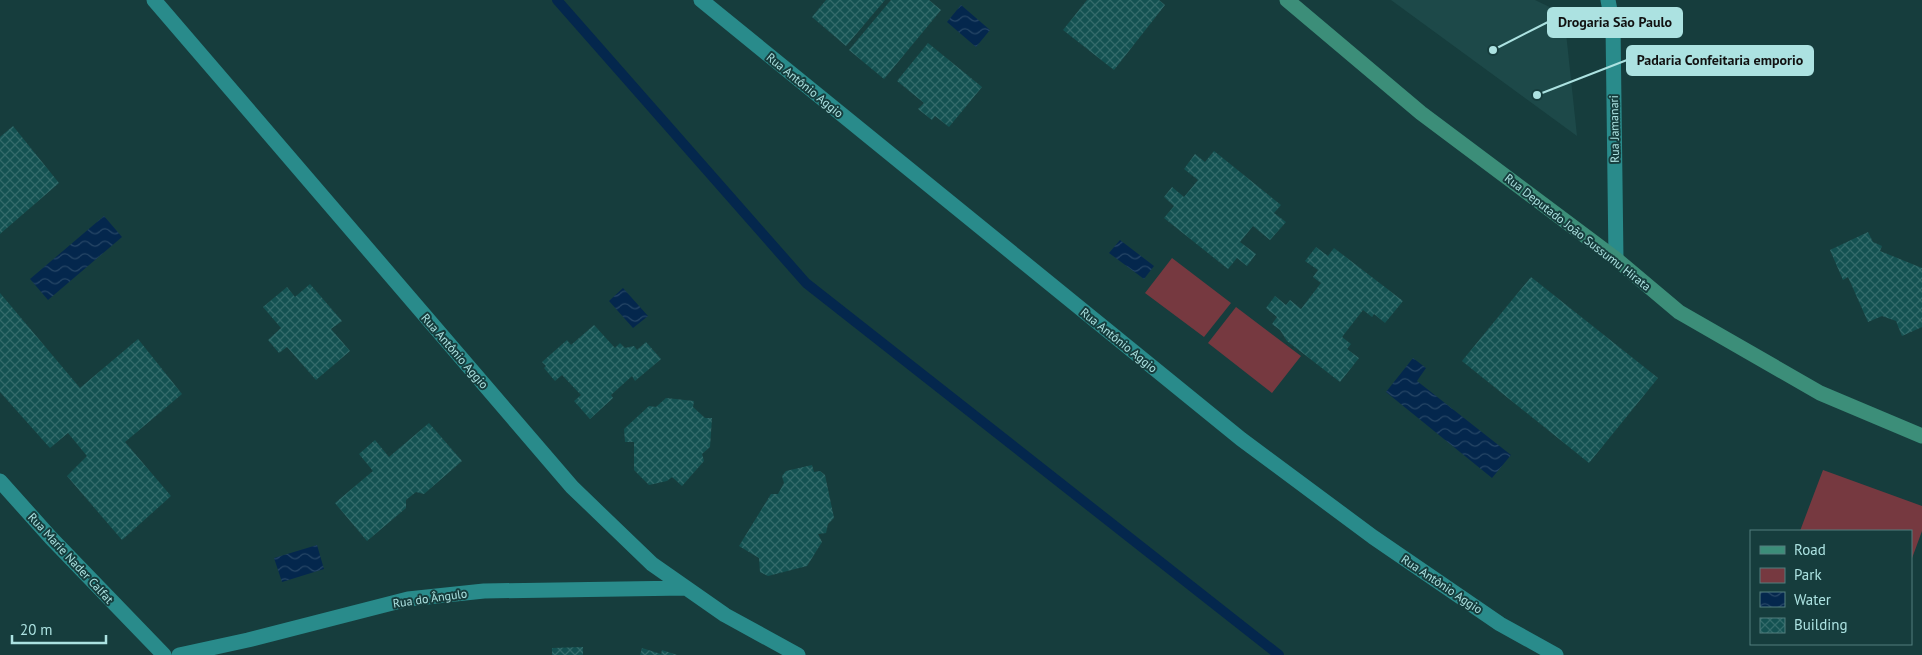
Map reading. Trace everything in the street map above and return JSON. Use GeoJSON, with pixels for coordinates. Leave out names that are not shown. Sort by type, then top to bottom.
{"type":"FeatureCollection","features":[{"type":"Feature","properties":{"kind":"main road","name":"Rua Deputado João Sussumu Hirata"},"geometry":{"type":"LineString","coordinates":[[1287,0],[1421,114],[1616,259],[1678,312],[1820,393],[1922,436]]}},
{"type":"Feature","properties":{"kind":"street","name":"Rua Antônio Aggio"},"geometry":{"type":"LineString","coordinates":[[154,0],[572,487],[652,564],[725,615],[798,655]]}},
{"type":"Feature","properties":{"kind":"street","name":"Rua Antônio Aggio"},"geometry":{"type":"LineString","coordinates":[[701,0],[1065,298],[1249,445],[1373,537],[1500,624],[1556,655]]}},
{"type":"Feature","properties":{"kind":"street","name":"Rua Jamanari"},"geometry":{"type":"LineString","coordinates":[[1608,0],[1612,26],[1616,259]]}},
{"type":"Feature","properties":{"kind":"street","name":"Rua Marie Nader Calfat"},"geometry":{"type":"LineString","coordinates":[[0,481],[51,538],[164,655]]}},
{"type":"Feature","properties":{"kind":"street","name":"Rua do Ângulo"},"geometry":{"type":"LineString","coordinates":[[180,655],[408,600],[484,591],[686,588]]}},
{"type":"Feature","properties":{"kind":"shaded area"},"geometry":{"type":"Polygon","coordinates":[[[1391,0],[1535,0],[1564,14],[1577,136],[1391,0]]]}},
{"type":"Feature","properties":{"kind":"green space"},"geometry":{"type":"Polygon","coordinates":[[[1172,258],[1231,303],[1204,337],[1145,293],[1172,258]]]}},
{"type":"Feature","properties":{"kind":"green space"},"geometry":{"type":"Polygon","coordinates":[[[1236,307],[1301,356],[1272,393],[1208,343],[1236,307]]]}},
{"type":"Feature","properties":{"kind":"green space"},"geometry":{"type":"Polygon","coordinates":[[[1823,470],[1922,506],[1922,531],[1912,558],[1912,530],[1800,530],[1823,470]]]}},
{"type":"Feature","properties":{"kind":"water"},"geometry":{"type":"Polygon","coordinates":[[[961,5],[990,30],[976,47],[947,22],[961,5]]]}},
{"type":"Feature","properties":{"kind":"water"},"geometry":{"type":"Polygon","coordinates":[[[104,216],[122,237],[48,300],[30,279],[104,216]]]}},
{"type":"Feature","properties":{"kind":"water"},"geometry":{"type":"Polygon","coordinates":[[[1120,240],[1154,266],[1144,279],[1109,253],[1120,240]]]}},
{"type":"Feature","properties":{"kind":"water"},"geometry":{"type":"Polygon","coordinates":[[[623,288],[648,316],[633,328],[609,301],[623,288]]]}},
{"type":"Feature","properties":{"kind":"water"},"geometry":{"type":"Polygon","coordinates":[[[1413,358],[1426,368],[1417,381],[1511,455],[1492,478],[1386,392],[1413,358]]]}},
{"type":"Feature","properties":{"kind":"water"},"geometry":{"type":"Polygon","coordinates":[[[317,545],[324,569],[282,582],[274,558],[317,545]]]}},
{"type":"Feature","properties":{"kind":"building"},"geometry":{"type":"Polygon","coordinates":[[[826,0],[885,0],[846,46],[812,17],[826,0]]]}},
{"type":"Feature","properties":{"kind":"building"},"geometry":{"type":"Polygon","coordinates":[[[891,0],[929,0],[941,10],[884,79],[849,50],[891,0]]]}},
{"type":"Feature","properties":{"kind":"building"},"geometry":{"type":"Polygon","coordinates":[[[1087,0],[1159,0],[1165,5],[1114,70],[1063,30],[1087,0]]]}},
{"type":"Feature","properties":{"kind":"building"},"geometry":{"type":"Polygon","coordinates":[[[928,43],[982,87],[949,127],[935,116],[932,120],[918,109],[924,103],[897,81],[928,43]]]}},
{"type":"Feature","properties":{"kind":"building"},"geometry":{"type":"Polygon","coordinates":[[[13,126],[59,183],[0,234],[0,137],[13,126]]]}},
{"type":"Feature","properties":{"kind":"building"},"geometry":{"type":"Polygon","coordinates":[[[1214,151],[1281,205],[1274,213],[1286,222],[1270,240],[1253,226],[1240,242],[1256,254],[1247,266],[1237,258],[1228,269],[1164,218],[1174,206],[1164,197],[1172,187],[1184,197],[1198,180],[1184,169],[1195,154],[1205,162],[1214,151]]]}},
{"type":"Feature","properties":{"kind":"building"},"geometry":{"type":"Polygon","coordinates":[[[1868,232],[1873,242],[1882,246],[1880,251],[1922,268],[1922,327],[1902,336],[1896,321],[1882,316],[1868,322],[1848,277],[1843,280],[1830,250],[1868,232]]]}},
{"type":"Feature","properties":{"kind":"building"},"geometry":{"type":"Polygon","coordinates":[[[1316,247],[1328,256],[1334,248],[1403,301],[1385,323],[1374,314],[1372,317],[1363,310],[1342,337],[1351,344],[1347,349],[1359,358],[1340,382],[1287,341],[1280,330],[1272,324],[1277,317],[1266,308],[1275,296],[1286,305],[1290,300],[1301,309],[1321,283],[1313,277],[1318,270],[1305,261],[1316,247]]]}},
{"type":"Feature","properties":{"kind":"building"},"geometry":{"type":"Polygon","coordinates":[[[1531,277],[1658,378],[1589,463],[1462,361],[1531,277]]]}},
{"type":"Feature","properties":{"kind":"building"},"geometry":{"type":"Polygon","coordinates":[[[310,284],[342,321],[331,329],[350,351],[316,380],[287,347],[279,353],[268,340],[281,328],[263,307],[287,287],[295,297],[310,284]]]}},
{"type":"Feature","properties":{"kind":"building"},"geometry":{"type":"Polygon","coordinates":[[[0,293],[80,388],[138,339],[182,394],[125,442],[171,496],[122,540],[67,476],[87,456],[68,433],[50,448],[0,392],[0,293]]]}},
{"type":"Feature","properties":{"kind":"building"},"geometry":{"type":"Polygon","coordinates":[[[594,325],[615,348],[620,343],[625,348],[634,346],[637,350],[646,342],[661,359],[635,381],[632,376],[611,395],[613,398],[590,419],[574,401],[581,395],[562,375],[555,381],[544,368],[546,366],[542,362],[567,340],[571,345],[594,325]]]}},
{"type":"Feature","properties":{"kind":"building"},"geometry":{"type":"Polygon","coordinates":[[[666,398],[694,401],[693,407],[705,418],[712,418],[710,447],[702,454],[704,461],[682,486],[672,477],[667,481],[649,485],[634,470],[634,442],[625,442],[624,429],[649,406],[656,407],[666,398]]]}},
{"type":"Feature","properties":{"kind":"building"},"geometry":{"type":"Polygon","coordinates":[[[429,423],[462,461],[424,494],[416,492],[406,500],[406,508],[367,541],[335,503],[373,471],[359,454],[375,440],[389,457],[429,423]]]}},
{"type":"Feature","properties":{"kind":"building"},"geometry":{"type":"Polygon","coordinates":[[[812,465],[814,472],[820,471],[825,475],[834,518],[828,524],[826,533],[818,534],[822,542],[807,566],[768,576],[760,572],[759,558],[739,546],[771,494],[778,494],[784,483],[782,476],[786,471],[812,465]]]}},
{"type":"Feature","properties":{"kind":"building"},"geometry":{"type":"Polygon","coordinates":[[[583,647],[583,655],[552,655],[552,648],[583,647]]]}},
{"type":"Feature","properties":{"kind":"building"},"geometry":{"type":"Polygon","coordinates":[[[642,648],[661,654],[662,650],[677,655],[640,655],[642,648]]]}},
{"type":"Feature","properties":{"kind":"waterway"},"geometry":{"type":"LineString","coordinates":[[557,0],[806,283],[1279,655]]}},
{"type":"Feature","properties":{"kind":"place","name":"Drogaria São Paulo"},"geometry":{"type":"Point","coordinates":[1493,50]}},
{"type":"Feature","properties":{"kind":"place","name":"Padaria Confeitaria emporio"},"geometry":{"type":"Point","coordinates":[1537,95]}}]}
